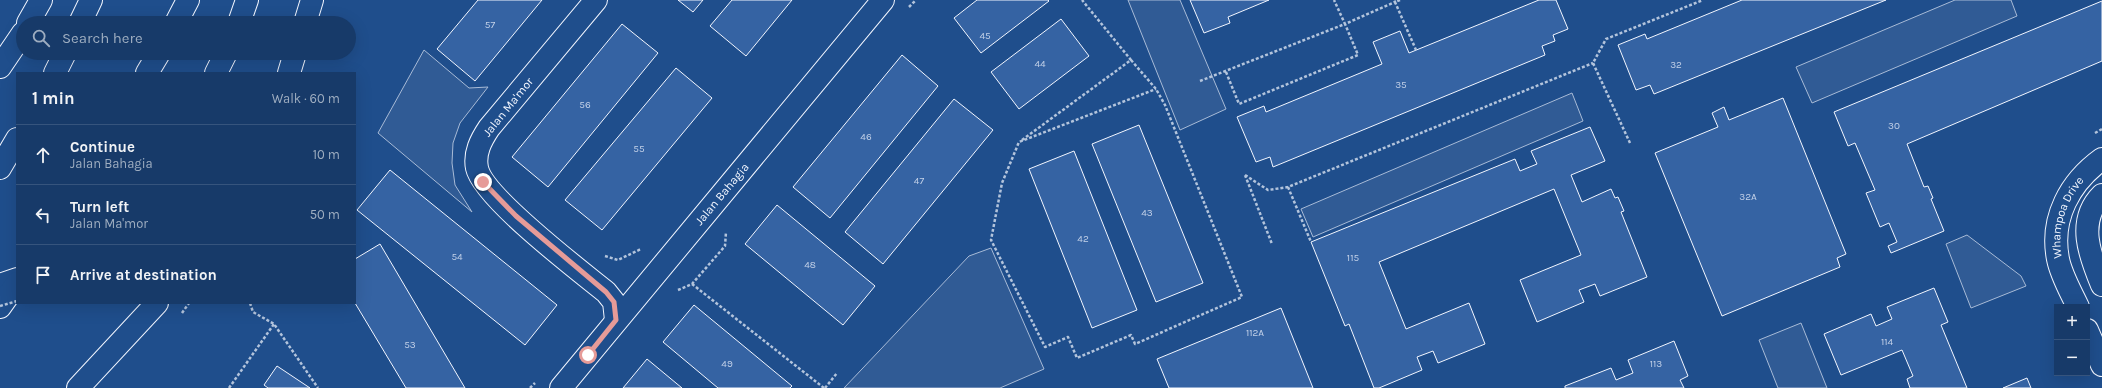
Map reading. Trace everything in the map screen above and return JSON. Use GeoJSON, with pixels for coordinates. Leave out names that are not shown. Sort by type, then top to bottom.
{"type":"FeatureCollection","features":[{"type":"Feature","properties":{"kind":"main road"},"geometry":{"type":"LineString","coordinates":[[32,16],[40,0]]}},
{"type":"Feature","properties":{"kind":"main road"},"geometry":{"type":"LineString","coordinates":[[84,16],[92,0]]}},
{"type":"Feature","properties":{"kind":"main road"},"geometry":{"type":"LineString","coordinates":[[180,16],[188,0]]}},
{"type":"Feature","properties":{"kind":"main road"},"geometry":{"type":"LineString","coordinates":[[242,16],[248,0]]}},
{"type":"Feature","properties":{"kind":"main road"},"geometry":{"type":"LineString","coordinates":[[307,16],[312,0]]}},
{"type":"Feature","properties":{"kind":"main road","name":"Jalan Ma'mor"},"geometry":{"type":"LineString","coordinates":[[596,0],[489,128],[480,144],[476,161],[477,169],[483,182],[516,216],[606,292],[614,302],[616,320]]}},
{"type":"Feature","properties":{"kind":"main road","name":"Jalan Bahagia"},"geometry":{"type":"LineString","coordinates":[[561,388],[883,0]]}},
{"type":"Feature","properties":{"kind":"main road"},"geometry":{"type":"LineString","coordinates":[[0,67],[16,43]]}},
{"type":"Feature","properties":{"kind":"main road"},"geometry":{"type":"LineString","coordinates":[[56,72],[62,60]]}},
{"type":"Feature","properties":{"kind":"main road"},"geometry":{"type":"LineString","coordinates":[[148,72],[155,60]]}},
{"type":"Feature","properties":{"kind":"main road"},"geometry":{"type":"LineString","coordinates":[[216,72],[222,60]]}},
{"type":"Feature","properties":{"kind":"main road"},"geometry":{"type":"LineString","coordinates":[[288,72],[293,60]]}},
{"type":"Feature","properties":{"kind":"main road"},"geometry":{"type":"LineString","coordinates":[[0,168],[16,140]]}},
{"type":"Feature","properties":{"kind":"main road","name":"Whampoa Drive"},"geometry":{"type":"LineString","coordinates":[[2077,304],[2058,260],[2055,237],[2060,213],[2067,196],[2077,181],[2090,167],[2102,158]]}},
{"type":"Feature","properties":{"kind":"main road","name":"Whampoa Drive"},"geometry":{"type":"LineString","coordinates":[[2102,195],[2089,213],[2086,231],[2092,260],[2102,285]]}},
{"type":"Feature","properties":{"kind":"main road"},"geometry":{"type":"LineString","coordinates":[[0,285],[16,279]]}},
{"type":"Feature","properties":{"kind":"main road"},"geometry":{"type":"LineString","coordinates":[[0,307],[16,283]]}},
{"type":"Feature","properties":{"kind":"main road"},"geometry":{"type":"LineString","coordinates":[[78,388],[156,304]]}},
{"type":"Feature","properties":{"kind":"main road"},"geometry":{"type":"LineString","coordinates":[[2090,337],[2102,366]]}},
{"type":"Feature","properties":{"kind":"path"},"geometry":{"type":"LineString","coordinates":[[1082,0],[1156,89],[1165,105],[1242,297],[1135,344],[1131,335],[1077,358],[1068,337],[1044,347],[991,240],[1002,183],[1019,142],[1131,60]]}},
{"type":"Feature","properties":{"kind":"path"},"geometry":{"type":"LineString","coordinates":[[1226,72],[1239,104],[1358,55],[1334,0]]}},
{"type":"Feature","properties":{"kind":"path"},"geometry":{"type":"LineString","coordinates":[[1200,81],[1345,24],[1400,0]]}},
{"type":"Feature","properties":{"kind":"path"},"geometry":{"type":"LineString","coordinates":[[1692,0],[1694,4]]}},
{"type":"Feature","properties":{"kind":"path"},"geometry":{"type":"LineString","coordinates":[[1272,244],[1245,175],[1268,190],[1288,187],[1593,63],[1606,39],[1703,0]]}},
{"type":"Feature","properties":{"kind":"path"},"geometry":{"type":"LineString","coordinates":[[1395,1],[1416,50]]}},
{"type":"Feature","properties":{"kind":"path"},"geometry":{"type":"LineString","coordinates":[[1593,63],[1630,144]]}},
{"type":"Feature","properties":{"kind":"path"},"geometry":{"type":"LineString","coordinates":[[1019,142],[1156,89]]}},
{"type":"Feature","properties":{"kind":"path"},"geometry":{"type":"LineString","coordinates":[[1288,187],[1311,242]]}},
{"type":"Feature","properties":{"kind":"path"},"geometry":{"type":"LineString","coordinates":[[603,256],[618,260],[641,249]]}},
{"type":"Feature","properties":{"kind":"path"},"geometry":{"type":"LineString","coordinates":[[692,284],[825,388],[837,373]]}},
{"type":"Feature","properties":{"kind":"path"},"geometry":{"type":"LineString","coordinates":[[0,307],[16,300]]}},
{"type":"Feature","properties":{"kind":"path"},"geometry":{"type":"LineString","coordinates":[[250,304],[253,312],[274,324],[318,388]]}},
{"type":"Feature","properties":{"kind":"path"},"geometry":{"type":"LineString","coordinates":[[229,388],[274,324]]}},
{"type":"Feature","properties":{"kind":"shaded area"},"geometry":{"type":"Polygon","coordinates":[[[1128,0],[1180,0],[1226,109],[1180,130],[1128,0]]]}},
{"type":"Feature","properties":{"kind":"shaded area"},"geometry":{"type":"Polygon","coordinates":[[[1955,0],[2011,0],[2017,16],[1812,103],[1796,67],[1955,0]]]}},
{"type":"Feature","properties":{"kind":"shaded area"},"geometry":{"type":"Polygon","coordinates":[[[424,50],[469,88],[488,87],[460,123],[453,143],[452,163],[455,185],[472,212],[378,133],[424,50]]]}},
{"type":"Feature","properties":{"kind":"shaded area"},"geometry":{"type":"Polygon","coordinates":[[[1572,93],[1583,121],[1313,237],[1301,209],[1572,93]]]}},
{"type":"Feature","properties":{"kind":"shaded area"},"geometry":{"type":"Polygon","coordinates":[[[1967,235],[2021,276],[2026,286],[1971,308],[1946,244],[1967,235]]]}},
{"type":"Feature","properties":{"kind":"shaded area"},"geometry":{"type":"Polygon","coordinates":[[[991,248],[1044,369],[1000,388],[844,388],[969,256],[991,248]]]}},
{"type":"Feature","properties":{"kind":"shaded area"},"geometry":{"type":"Polygon","coordinates":[[[1801,323],[1827,388],[1778,388],[1759,340],[1801,323]]]}},
{"type":"Feature","properties":{"kind":"building"},"geometry":{"type":"Polygon","coordinates":[[[478,0],[542,0],[475,81],[437,49],[478,0]]]}},
{"type":"Feature","properties":{"kind":"building"},"geometry":{"type":"Polygon","coordinates":[[[678,0],[703,0],[693,12],[678,0]]]}},
{"type":"Feature","properties":{"kind":"building"},"geometry":{"type":"Polygon","coordinates":[[[732,0],[792,0],[746,56],[710,26],[732,0]]]}},
{"type":"Feature","properties":{"kind":"building"},"geometry":{"type":"Polygon","coordinates":[[[977,0],[1049,1],[981,53],[954,18],[977,0]]]}},
{"type":"Feature","properties":{"kind":"building"},"geometry":{"type":"Polygon","coordinates":[[[1190,0],[1269,0],[1228,17],[1230,23],[1204,33],[1190,0]]]}},
{"type":"Feature","properties":{"kind":"building"},"geometry":{"type":"Polygon","coordinates":[[[1539,0],[1556,0],[1568,29],[1553,35],[1555,41],[1542,46],[1545,55],[1273,167],[1270,157],[1256,162],[1237,117],[1264,106],[1266,112],[1382,64],[1373,42],[1400,31],[1409,53],[1539,0]]]}},
{"type":"Feature","properties":{"kind":"building"},"geometry":{"type":"Polygon","coordinates":[[[1742,0],[1886,0],[1654,94],[1650,85],[1636,90],[1618,45],[1645,34],[1647,39],[1742,0]]]}},
{"type":"Feature","properties":{"kind":"building"},"geometry":{"type":"Polygon","coordinates":[[[2102,1],[2102,61],[1907,144],[1924,187],[1928,186],[1933,198],[1931,199],[1944,231],[1891,253],[1888,246],[1897,242],[1889,223],[1880,227],[1866,193],[1875,190],[1855,143],[1848,146],[1834,112],[2102,1]]]}},
{"type":"Feature","properties":{"kind":"building"},"geometry":{"type":"Polygon","coordinates":[[[1061,19],[1089,56],[1019,109],[991,72],[1061,19]]]}},
{"type":"Feature","properties":{"kind":"building"},"geometry":{"type":"Polygon","coordinates":[[[622,24],[658,53],[548,187],[512,157],[622,24]]]}},
{"type":"Feature","properties":{"kind":"building"},"geometry":{"type":"Polygon","coordinates":[[[902,55],[938,86],[830,218],[793,187],[902,55]]]}},
{"type":"Feature","properties":{"kind":"building"},"geometry":{"type":"Polygon","coordinates":[[[676,68],[712,98],[602,230],[565,200],[676,68]]]}},
{"type":"Feature","properties":{"kind":"building"},"geometry":{"type":"Polygon","coordinates":[[[1783,98],[1846,254],[1837,258],[1840,267],[1722,316],[1655,153],[1718,127],[1712,113],[1724,107],[1729,120],[1783,98]]]}},
{"type":"Feature","properties":{"kind":"building"},"geometry":{"type":"Polygon","coordinates":[[[954,99],[993,130],[883,264],[845,232],[954,99]]]}},
{"type":"Feature","properties":{"kind":"building"},"geometry":{"type":"Polygon","coordinates":[[[1139,125],[1203,283],[1156,302],[1092,144],[1139,125]]]}},
{"type":"Feature","properties":{"kind":"building"},"geometry":{"type":"Polygon","coordinates":[[[1590,127],[1605,161],[1571,175],[1582,202],[1611,189],[1615,198],[1618,197],[1624,211],[1621,212],[1647,277],[1600,296],[1595,284],[1579,290],[1584,302],[1537,322],[1520,280],[1581,255],[1554,189],[1379,262],[1406,329],[1469,303],[1485,344],[1438,363],[1433,351],[1417,357],[1422,370],[1379,388],[1374,388],[1349,324],[1345,326],[1311,242],[1515,159],[1520,171],[1537,164],[1531,151],[1590,127]]]}},
{"type":"Feature","properties":{"kind":"building"},"geometry":{"type":"Polygon","coordinates":[[[1074,151],[1137,310],[1092,328],[1029,169],[1074,151]]]}},
{"type":"Feature","properties":{"kind":"building"},"geometry":{"type":"Polygon","coordinates":[[[390,170],[557,305],[525,345],[357,210],[390,170]]]}},
{"type":"Feature","properties":{"kind":"building"},"geometry":{"type":"Polygon","coordinates":[[[777,205],[875,286],[843,325],[745,244],[777,205]]]}},
{"type":"Feature","properties":{"kind":"building"},"geometry":{"type":"Polygon","coordinates":[[[380,244],[465,388],[406,388],[356,304],[356,258],[380,244]]]}},
{"type":"Feature","properties":{"kind":"building"},"geometry":{"type":"Polygon","coordinates":[[[1934,288],[1948,322],[1941,325],[1967,388],[1910,388],[1907,379],[1913,376],[1902,350],[1841,375],[1824,334],[1871,314],[1876,326],[1892,319],[1887,307],[1934,288]]]}},
{"type":"Feature","properties":{"kind":"building"},"geometry":{"type":"Polygon","coordinates":[[[694,305],[792,386],[790,388],[718,388],[663,342],[694,305]]]}},
{"type":"Feature","properties":{"kind":"building"},"geometry":{"type":"Polygon","coordinates":[[[1281,308],[1313,388],[1169,388],[1157,359],[1281,308]]]}},
{"type":"Feature","properties":{"kind":"building"},"geometry":{"type":"Polygon","coordinates":[[[1674,341],[1688,376],[1680,380],[1684,388],[1565,388],[1565,386],[1611,368],[1616,380],[1633,373],[1628,360],[1674,341]]]}},
{"type":"Feature","properties":{"kind":"building"},"geometry":{"type":"Polygon","coordinates":[[[647,359],[682,388],[623,388],[647,359]]]}},
{"type":"Feature","properties":{"kind":"building"},"geometry":{"type":"Polygon","coordinates":[[[277,366],[310,388],[268,388],[264,385],[277,366]]]}},
{"type":"Feature","properties":{"kind":"building"},"geometry":{"type":"Polygon","coordinates":[[[2027,378],[2031,388],[2003,388],[2027,378]]]}},
{"type":"Feature","properties":{"kind":"route"},"geometry":{"type":"LineString","coordinates":[[483,182],[516,216],[606,292],[614,302],[616,320],[588,355]]}}]}
